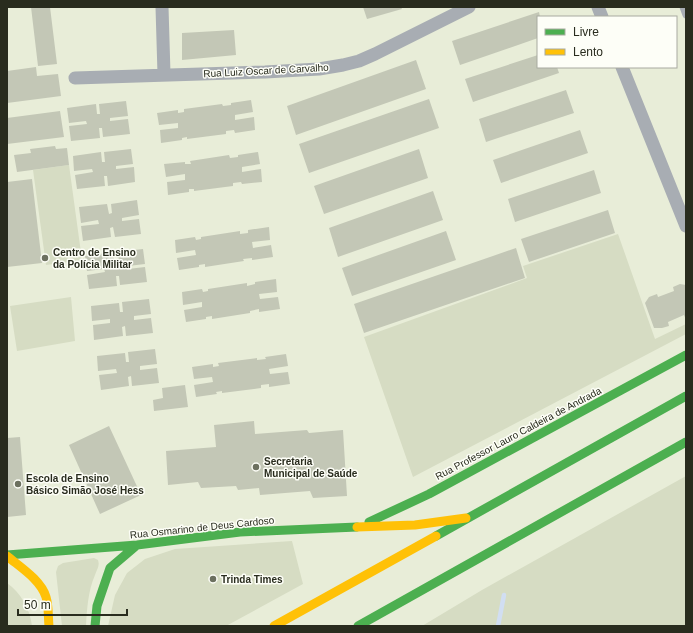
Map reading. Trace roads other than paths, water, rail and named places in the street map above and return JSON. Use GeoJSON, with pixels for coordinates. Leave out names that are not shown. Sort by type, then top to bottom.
{"type":"FeatureCollection","features":[{"type":"Feature","properties":{"kind":"main road","name":"Rua Professor Lauro Caldeira de Andrada"},"geometry":{"type":"LineString","coordinates":[[359,526],[429,494],[686,355]]}},
{"type":"Feature","properties":{"kind":"main road"},"geometry":{"type":"LineString","coordinates":[[274,626],[470,518],[686,396]]}},
{"type":"Feature","properties":{"kind":"main road"},"geometry":{"type":"LineString","coordinates":[[358,626],[686,442]]}},
{"type":"Feature","properties":{"kind":"main road","name":"Rua Osmarino de Deus Cardoso"},"geometry":{"type":"LineString","coordinates":[[7,555],[137,545],[240,532],[359,526],[415,525],[470,518]]}},
{"type":"Feature","properties":{"kind":"main road"},"geometry":{"type":"LineString","coordinates":[[95,626],[97,606],[110,568],[137,545]]}},
{"type":"Feature","properties":{"kind":"main road"},"geometry":{"type":"LineString","coordinates":[[7,555],[25,571],[44,592],[50,626]]}},
{"type":"Feature","properties":{"kind":"street"},"geometry":{"type":"LineString","coordinates":[[162,7],[164,74]]}},
{"type":"Feature","properties":{"kind":"street","name":"Rua Luiz Oscar de Carvalho"},"geometry":{"type":"LineString","coordinates":[[75,78],[319,70],[359,61],[469,7]]}},
{"type":"Feature","properties":{"kind":"street"},"geometry":{"type":"LineString","coordinates":[[622,68],[686,226]]}},
{"type":"Feature","properties":{"kind":"lane"},"geometry":{"type":"LineString","coordinates":[[683,7],[686,15]]}},
{"type":"Feature","properties":{"kind":"waterway"},"geometry":{"type":"LineString","coordinates":[[498,626],[504,595]]}},
{"type":"Feature","properties":{"kind":"place","name":"Centro de Ensino da Polícia Militar"},"geometry":{"type":"Point","coordinates":[45,258]}},
{"type":"Feature","properties":{"kind":"place","name":"Secretaria Municipal de Saúde"},"geometry":{"type":"Point","coordinates":[256,467]}},
{"type":"Feature","properties":{"kind":"place","name":"Escola de Ensino Básico Simão José Hess"},"geometry":{"type":"Point","coordinates":[18,484]}},
{"type":"Feature","properties":{"kind":"place","name":"Trinda Times"},"geometry":{"type":"Point","coordinates":[213,579]}}]}
